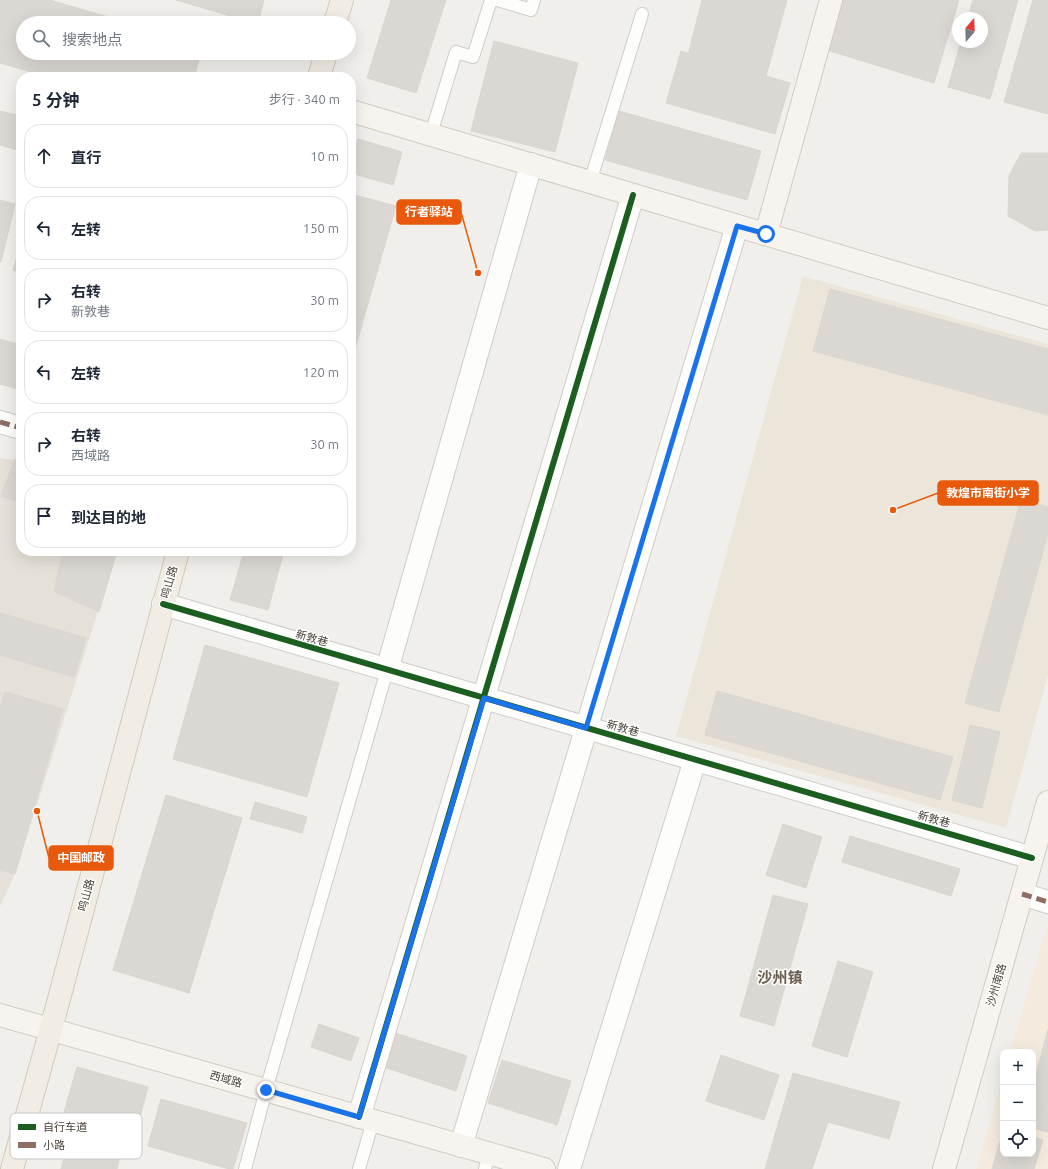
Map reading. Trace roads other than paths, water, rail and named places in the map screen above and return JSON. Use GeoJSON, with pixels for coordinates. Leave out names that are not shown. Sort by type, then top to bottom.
{"type":"FeatureCollection","features":[{"type":"Feature","properties":{"kind":"main road"},"geometry":{"type":"LineString","coordinates":[[337,16],[342,0]]}},
{"type":"Feature","properties":{"kind":"main road"},"geometry":{"type":"LineString","coordinates":[[320,72],[324,60]]}},
{"type":"Feature","properties":{"kind":"main road","name":"鸣山路"},"geometry":{"type":"LineString","coordinates":[[28,1113],[177,556]]}},
{"type":"Feature","properties":{"kind":"main road","name":"鸣山路"},"geometry":{"type":"LineString","coordinates":[[12,1169],[15,1159]]}},
{"type":"Feature","properties":{"kind":"street"},"geometry":{"type":"LineString","coordinates":[[766,234],[831,0]]}},
{"type":"Feature","properties":{"kind":"street"},"geometry":{"type":"LineString","coordinates":[[356,112],[1048,318]]}},
{"type":"Feature","properties":{"kind":"street"},"geometry":{"type":"LineString","coordinates":[[386,670],[530,164]]}},
{"type":"Feature","properties":{"kind":"street"},"geometry":{"type":"LineString","coordinates":[[366,1119],[484,698],[633,195]]}},
{"type":"Feature","properties":{"kind":"street"},"geometry":{"type":"LineString","coordinates":[[461,1146],[737,226]]}},
{"type":"Feature","properties":{"kind":"street"},"geometry":{"type":"LineString","coordinates":[[0,422],[16,427]]}},
{"type":"Feature","properties":{"kind":"street","name":"新敦巷"},"geometry":{"type":"LineString","coordinates":[[163,604],[1032,858]]}},
{"type":"Feature","properties":{"kind":"street"},"geometry":{"type":"LineString","coordinates":[[569,1169],[695,760]]}},
{"type":"Feature","properties":{"kind":"street","name":"沙州南路"},"geometry":{"type":"LineString","coordinates":[[944,1169],[1048,802]]}},
{"type":"Feature","properties":{"kind":"street"},"geometry":{"type":"LineString","coordinates":[[1022,894],[1048,902]]}},
{"type":"Feature","properties":{"kind":"street","name":"西域路"},"geometry":{"type":"LineString","coordinates":[[0,1015],[461,1146],[487,1161],[544,1169]]}},
{"type":"Feature","properties":{"kind":"lane"},"geometry":{"type":"LineString","coordinates":[[431,134],[456,52],[473,57],[491,0]]}},
{"type":"Feature","properties":{"kind":"lane"},"geometry":{"type":"LineString","coordinates":[[497,0],[531,10],[534,0]]}},
{"type":"Feature","properties":{"kind":"lane"},"geometry":{"type":"LineString","coordinates":[[590,182],[642,14]]}},
{"type":"Feature","properties":{"kind":"lane"},"geometry":{"type":"LineString","coordinates":[[245,1169],[266,1090],[386,670]]}},
{"type":"Feature","properties":{"kind":"lane"},"geometry":{"type":"LineString","coordinates":[[359,1169],[366,1119]]}},
{"type":"Feature","properties":{"kind":"place","name":"行者驿站"},"geometry":{"type":"Point","coordinates":[478,273]}},
{"type":"Feature","properties":{"kind":"place","name":"敦煌市南街小学"},"geometry":{"type":"Point","coordinates":[893,510]}},
{"type":"Feature","properties":{"kind":"place","name":"中国邮政"},"geometry":{"type":"Point","coordinates":[37,811]}},
{"type":"Feature","properties":{"kind":"district","name":"沙州镇"},"geometry":{"type":"Point","coordinates":[780,978]}}]}
